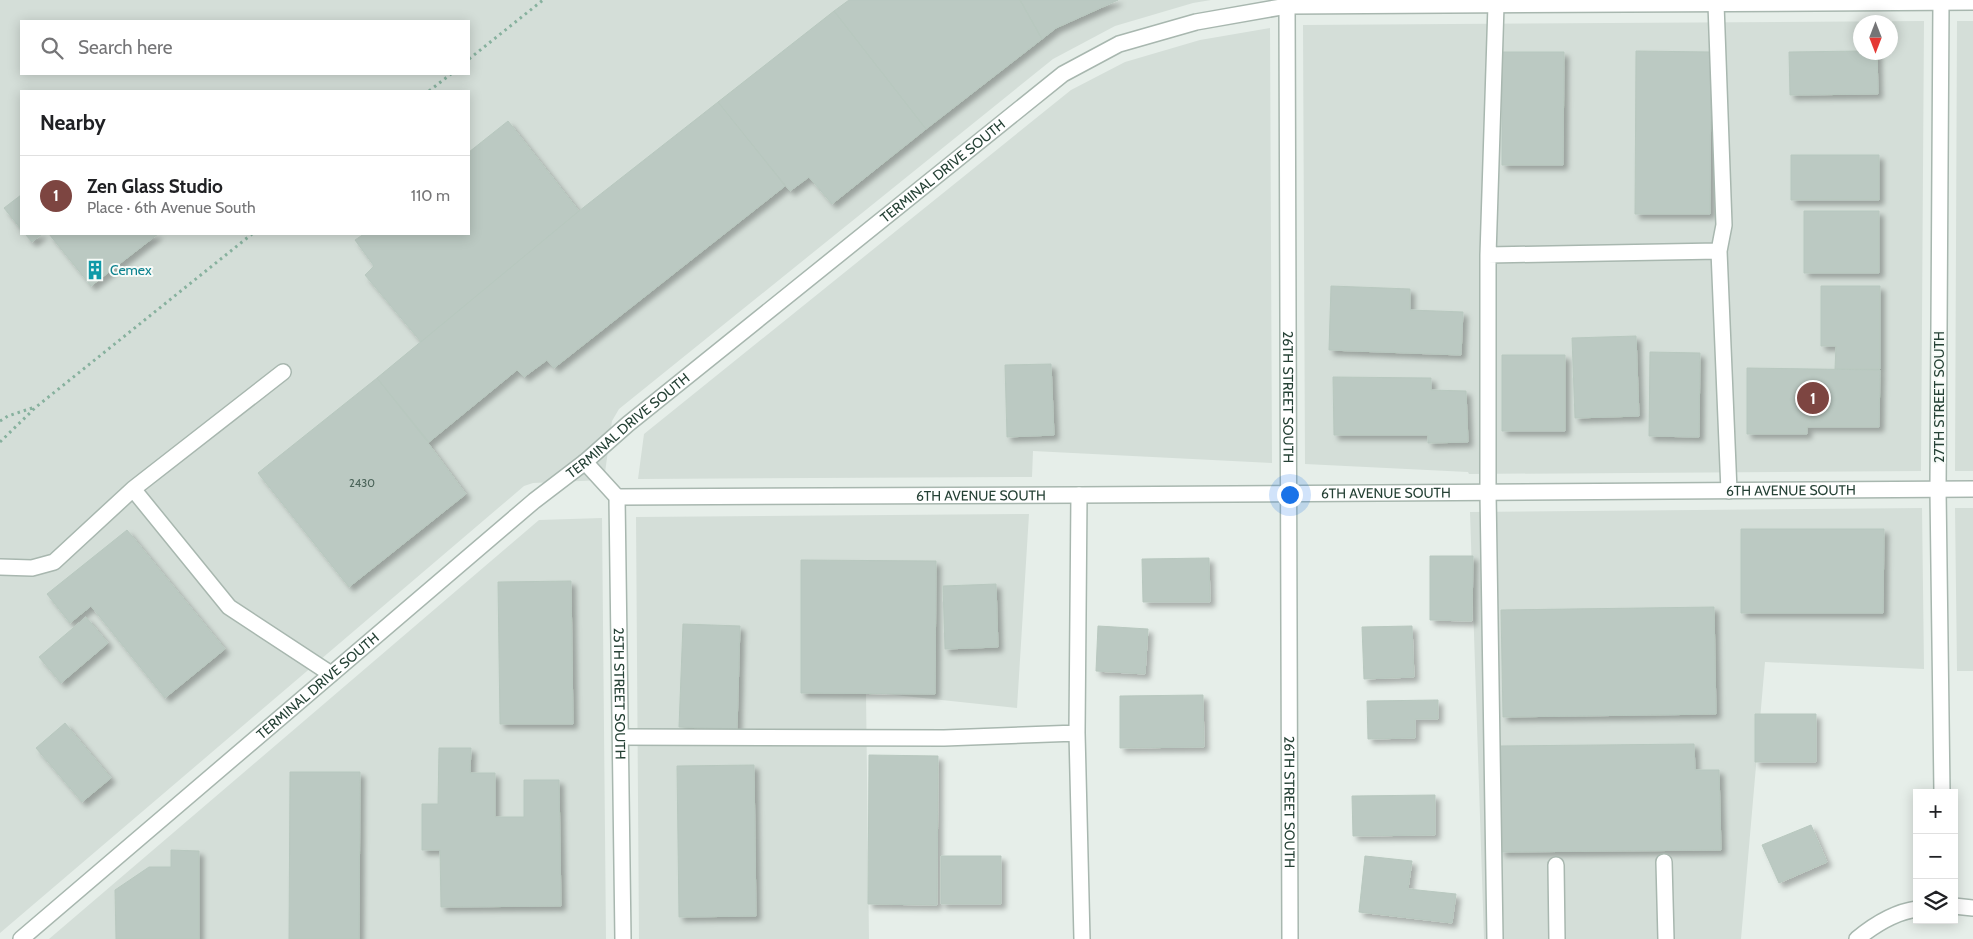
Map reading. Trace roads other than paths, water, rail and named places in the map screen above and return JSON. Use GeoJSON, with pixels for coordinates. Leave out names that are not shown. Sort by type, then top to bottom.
{"type":"FeatureCollection","features":[{"type":"Feature","properties":{"kind":"street","name":"TERMINAL DRIVE SOUTH"},"geometry":{"type":"LineString","coordinates":[[21,939],[534,501],[585,462],[628,424],[1063,74],[1120,44],[1196,22],[1287,6],[1716,4],[1865,1],[1973,2]]}},
{"type":"Feature","properties":{"kind":"street","name":"27TH STREET SOUTH"},"geometry":{"type":"LineString","coordinates":[[1941,2],[1938,490],[1942,789]]}},
{"type":"Feature","properties":{"kind":"street"},"geometry":{"type":"LineString","coordinates":[[1716,4],[1724,225],[1719,251],[1729,491]]}},
{"type":"Feature","properties":{"kind":"street"},"geometry":{"type":"LineString","coordinates":[[1495,939],[1488,493],[1488,255],[1496,5]]}},
{"type":"Feature","properties":{"kind":"street","name":"26TH STREET SOUTH"},"geometry":{"type":"LineString","coordinates":[[1287,6],[1290,939]]}},
{"type":"Feature","properties":{"kind":"street"},"geometry":{"type":"LineString","coordinates":[[1488,255],[1719,251]]}},
{"type":"Feature","properties":{"kind":"street"},"geometry":{"type":"LineString","coordinates":[[0,567],[32,568],[54,562],[133,488],[283,372]]}},
{"type":"Feature","properties":{"kind":"street"},"geometry":{"type":"LineString","coordinates":[[585,462],[618,497]]}},
{"type":"Feature","properties":{"kind":"street"},"geometry":{"type":"LineString","coordinates":[[133,488],[228,608],[332,674]]}},
{"type":"Feature","properties":{"kind":"street","name":"6TH AVENUE SOUTH"},"geometry":{"type":"LineString","coordinates":[[618,497],[1079,496],[1973,489]]}},
{"type":"Feature","properties":{"kind":"street"},"geometry":{"type":"LineString","coordinates":[[1079,496],[1078,733],[1082,939]]}},
{"type":"Feature","properties":{"kind":"street","name":"25TH STREET SOUTH"},"geometry":{"type":"LineString","coordinates":[[618,497],[623,939]]}},
{"type":"Feature","properties":{"kind":"street"},"geometry":{"type":"LineString","coordinates":[[621,737],[944,738],[1078,733]]}},
{"type":"Feature","properties":{"kind":"street"},"geometry":{"type":"LineString","coordinates":[[1664,862],[1666,939]]}},
{"type":"Feature","properties":{"kind":"street"},"geometry":{"type":"LineString","coordinates":[[1556,865],[1557,939]]}},
{"type":"Feature","properties":{"kind":"street"},"geometry":{"type":"LineString","coordinates":[[1958,906],[1973,908]]}},
{"type":"Feature","properties":{"kind":"street"},"geometry":{"type":"LineString","coordinates":[[1858,939],[1873,926],[1907,910],[1913,909]]}},
{"type":"Feature","properties":{"kind":"place","name":"Cemex"},"geometry":{"type":"Point","coordinates":[95,270]}},
{"type":"Feature","properties":{"kind":"place","name":"Zen Glass Studio"},"geometry":{"type":"Point","coordinates":[1813,398]}}]}
